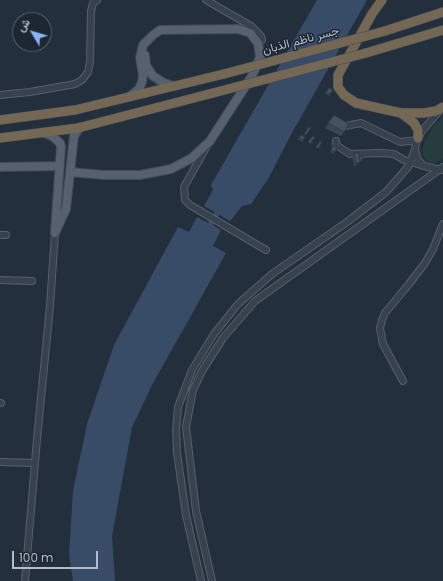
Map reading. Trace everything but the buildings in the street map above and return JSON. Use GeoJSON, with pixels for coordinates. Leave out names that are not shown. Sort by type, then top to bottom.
{"type":"FeatureCollection","features":[{"type":"Feature","properties":{"kind":"highway"},"geometry":{"type":"LineString","coordinates":[[382,0],[372,14],[338,75],[338,87],[344,95],[356,103],[401,113],[424,113],[443,108]]}},
{"type":"Feature","properties":{"kind":"highway","name":"جسر ناظم الذبان"},"geometry":{"type":"LineString","coordinates":[[0,120],[76,110],[177,86],[385,31],[443,12]]}},
{"type":"Feature","properties":{"kind":"highway"},"geometry":{"type":"LineString","coordinates":[[0,138],[80,128],[366,53],[443,30]]}},
{"type":"Feature","properties":{"kind":"highway"},"geometry":{"type":"LineString","coordinates":[[429,34],[443,34]]}},
{"type":"Feature","properties":{"kind":"highway"},"geometry":{"type":"LineString","coordinates":[[401,113],[414,122],[418,130],[418,139]]}},
{"type":"Feature","properties":{"kind":"main road"},"geometry":{"type":"LineString","coordinates":[[70,172],[128,176],[163,172],[185,162],[210,141],[252,76],[260,57],[257,41],[250,33],[238,29],[160,30],[153,34],[144,45],[140,58],[143,75],[142,82],[139,88],[128,97]]}},
{"type":"Feature","properties":{"kind":"main road"},"geometry":{"type":"LineString","coordinates":[[177,86],[159,81],[146,65],[145,59],[148,48],[155,38],[172,33],[240,34],[257,41]]}},
{"type":"Feature","properties":{"kind":"main road"},"geometry":{"type":"LineString","coordinates":[[54,233],[66,209],[74,136],[80,128]]}},
{"type":"Feature","properties":{"kind":"main road"},"geometry":{"type":"LineString","coordinates":[[44,133],[56,139],[61,147]]}},
{"type":"Feature","properties":{"kind":"main road"},"geometry":{"type":"LineString","coordinates":[[54,233],[62,140],[71,140],[73,145]]}},
{"type":"Feature","properties":{"kind":"main road"},"geometry":{"type":"LineString","coordinates":[[0,167],[60,166]]}},
{"type":"Feature","properties":{"kind":"street"},"geometry":{"type":"LineString","coordinates":[[206,0],[251,26],[261,36],[262,40],[257,41]]}},
{"type":"Feature","properties":{"kind":"street"},"geometry":{"type":"LineString","coordinates":[[0,95],[38,91],[75,84],[82,80],[88,72],[90,62],[91,11],[94,1]]}},
{"type":"Feature","properties":{"kind":"street"},"geometry":{"type":"LineString","coordinates":[[201,581],[186,515],[177,452],[176,430],[178,407],[192,370],[214,334],[238,304],[272,274],[375,200],[398,179],[410,162],[418,139],[430,120],[443,108]]}},
{"type":"Feature","properties":{"kind":"street"},"geometry":{"type":"LineString","coordinates":[[345,126],[361,123],[400,142],[418,139]]}},
{"type":"Feature","properties":{"kind":"street"},"geometry":{"type":"LineString","coordinates":[[210,141],[184,187],[185,200],[229,229],[266,250]]}},
{"type":"Feature","properties":{"kind":"street"},"geometry":{"type":"LineString","coordinates":[[336,141],[336,145],[350,154],[394,154],[410,162],[424,166],[442,168]]}},
{"type":"Feature","properties":{"kind":"street"},"geometry":{"type":"LineString","coordinates":[[415,150],[417,157],[424,166]]}},
{"type":"Feature","properties":{"kind":"street"},"geometry":{"type":"LineString","coordinates":[[212,581],[196,511],[186,427],[193,390],[202,371],[223,338],[255,301],[442,168]]}},
{"type":"Feature","properties":{"kind":"street"},"geometry":{"type":"LineString","coordinates":[[403,381],[383,344],[380,328],[382,320],[385,313],[425,263],[433,249],[443,224]]}},
{"type":"Feature","properties":{"kind":"street"},"geometry":{"type":"LineString","coordinates":[[26,581],[35,463],[50,306],[54,233]]}},
{"type":"Feature","properties":{"kind":"street"},"geometry":{"type":"LineString","coordinates":[[0,280],[32,281]]}},
{"type":"Feature","properties":{"kind":"street"},"geometry":{"type":"LineString","coordinates":[[0,462],[35,463]]}},
{"type":"Feature","properties":{"kind":"green space"},"geometry":{"type":"Polygon","coordinates":[[[443,117],[443,159],[435,163],[428,162],[424,158],[422,151],[426,139],[434,126],[443,117]]]}},
{"type":"Feature","properties":{"kind":"water"},"geometry":{"type":"Polygon","coordinates":[[[317,0],[367,0],[293,131],[268,179],[251,204],[242,206],[230,221],[204,206],[213,190],[211,185],[317,0]]]}},
{"type":"Feature","properties":{"kind":"water"},"geometry":{"type":"Polygon","coordinates":[[[197,217],[221,230],[213,246],[226,253],[152,385],[132,427],[112,536],[115,581],[73,581],[69,555],[73,491],[87,424],[114,345],[178,227],[189,232],[197,217]]]}},
{"type":"Feature","properties":{"kind":"waterway"},"geometry":{"type":"LineString","coordinates":[[207,230],[221,207]]}}]}
